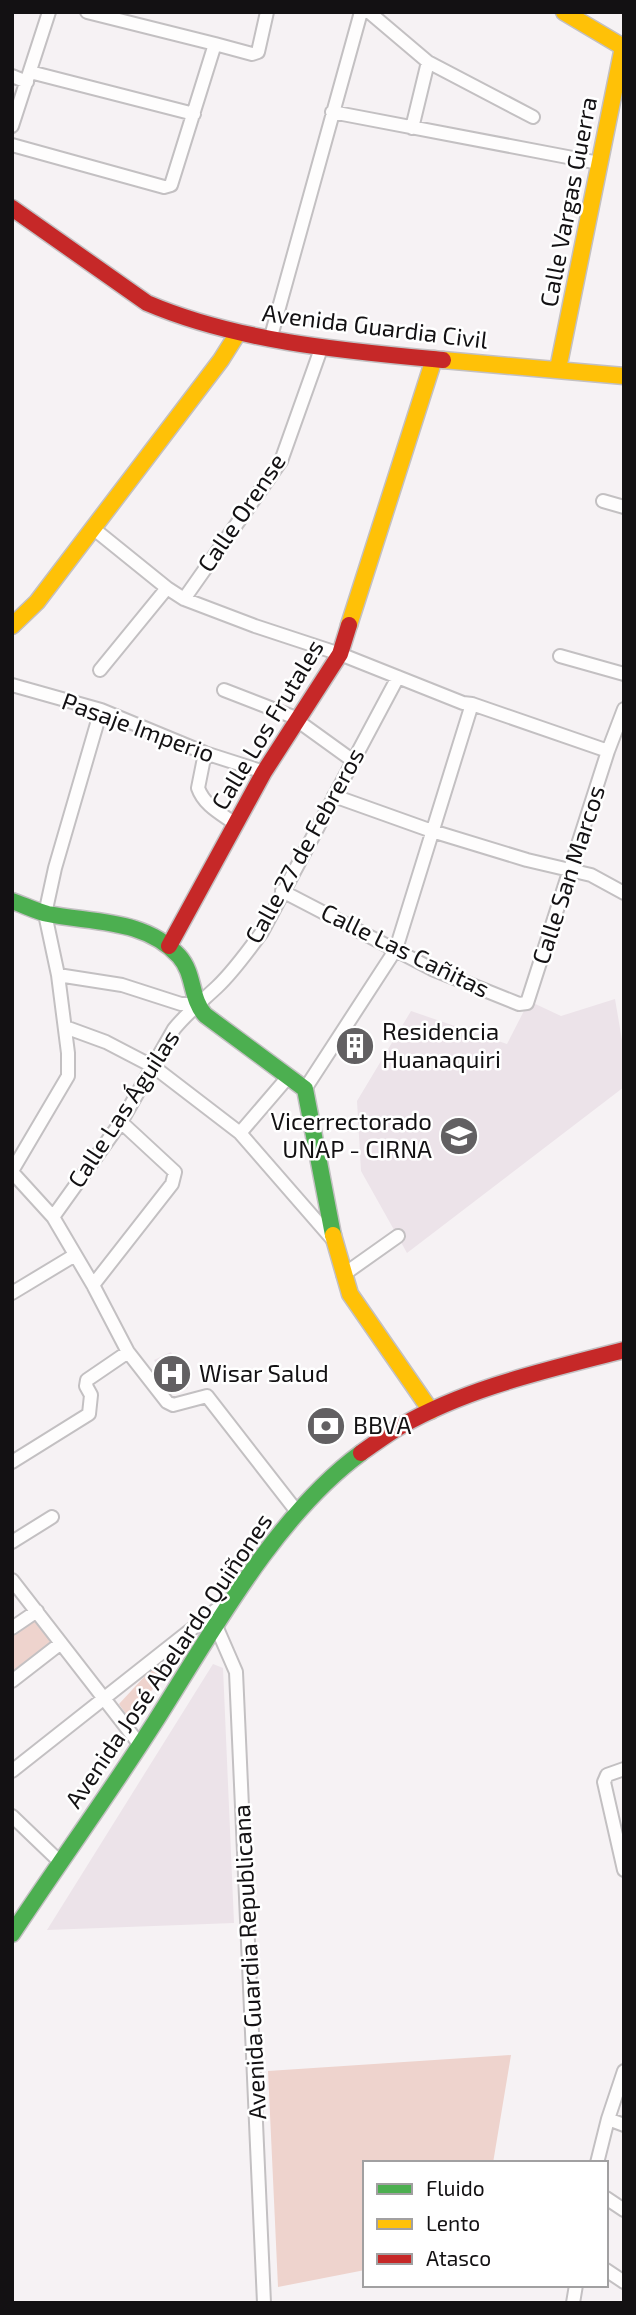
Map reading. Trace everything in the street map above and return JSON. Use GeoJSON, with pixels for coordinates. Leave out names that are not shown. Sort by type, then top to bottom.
{"type":"FeatureCollection","features":[{"type":"Feature","properties":{"kind":"street"},"geometry":{"type":"LineString","coordinates":[[12,126],[49,12]]}},
{"type":"Feature","properties":{"kind":"street"},"geometry":{"type":"LineString","coordinates":[[87,12],[252,54],[258,52],[267,12]]}},
{"type":"Feature","properties":{"kind":"street"},"geometry":{"type":"LineString","coordinates":[[270,340],[360,12]]}},
{"type":"Feature","properties":{"kind":"street"},"geometry":{"type":"LineString","coordinates":[[369,12],[428,62],[533,117]]}},
{"type":"Feature","properties":{"kind":"street"},"geometry":{"type":"LineString","coordinates":[[564,12],[623,46]]}},
{"type":"Feature","properties":{"kind":"street"},"geometry":{"type":"LineString","coordinates":[[12,145],[164,187],[171,185],[215,44]]}},
{"type":"Feature","properties":{"kind":"street","name":"Calle Vargas Guerra"},"geometry":{"type":"LineString","coordinates":[[558,369],[623,46]]}},
{"type":"Feature","properties":{"kind":"street"},"geometry":{"type":"LineString","coordinates":[[412,128],[428,62]]}},
{"type":"Feature","properties":{"kind":"street"},"geometry":{"type":"LineString","coordinates":[[12,76],[29,77],[194,114]]}},
{"type":"Feature","properties":{"kind":"street"},"geometry":{"type":"LineString","coordinates":[[332,112],[599,163]]}},
{"type":"Feature","properties":{"kind":"street"},"geometry":{"type":"LineString","coordinates":[[12,208],[147,303],[238,334]]}},
{"type":"Feature","properties":{"kind":"street","name":"Avenida Guardia Civil"},"geometry":{"type":"LineString","coordinates":[[12,626],[37,601],[94,528],[238,334],[434,359],[624,376]]}},
{"type":"Feature","properties":{"kind":"street","name":"Calle Orense"},"geometry":{"type":"LineString","coordinates":[[184,599],[281,461],[322,346]]}},
{"type":"Feature","properties":{"kind":"street","name":"Calle Los Frutales"},"geometry":{"type":"LineString","coordinates":[[169,946],[234,823],[296,720],[340,654],[434,359]]}},
{"type":"Feature","properties":{"kind":"street"},"geometry":{"type":"LineString","coordinates":[[603,501],[624,507]]}},
{"type":"Feature","properties":{"kind":"street"},"geometry":{"type":"LineString","coordinates":[[94,528],[184,599],[340,654],[463,703],[608,751]]}},
{"type":"Feature","properties":{"kind":"street"},"geometry":{"type":"LineString","coordinates":[[100,670],[167,588]]}},
{"type":"Feature","properties":{"kind":"street"},"geometry":{"type":"LineString","coordinates":[[560,656],[624,674]]}},
{"type":"Feature","properties":{"kind":"street","name":"Calle 27 de Febreros"},"geometry":{"type":"LineString","coordinates":[[196,1004],[242,959],[262,932],[398,677]]}},
{"type":"Feature","properties":{"kind":"street","name":"Pasaje Imperio"},"geometry":{"type":"LineString","coordinates":[[12,685],[101,710],[205,753],[264,772]]}},
{"type":"Feature","properties":{"kind":"street"},"geometry":{"type":"LineString","coordinates":[[224,690],[291,716],[352,760]]}},
{"type":"Feature","properties":{"kind":"street"},"geometry":{"type":"LineString","coordinates":[[305,1089],[397,949],[472,704]]}},
{"type":"Feature","properties":{"kind":"street","name":"Calle San Marcos"},"geometry":{"type":"LineString","coordinates":[[529,1001],[608,751],[624,709]]}},
{"type":"Feature","properties":{"kind":"street"},"geometry":{"type":"LineString","coordinates":[[101,710],[55,868],[45,914],[58,975],[68,1076],[12,1172],[53,1217],[128,1352],[169,1404],[207,1396],[298,1513]]}},
{"type":"Feature","properties":{"kind":"street"},"geometry":{"type":"LineString","coordinates":[[205,753],[199,793],[209,805],[234,823]]}},
{"type":"Feature","properties":{"kind":"street"},"geometry":{"type":"LineString","coordinates":[[334,796],[432,831],[527,860],[591,875],[624,893]]}},
{"type":"Feature","properties":{"kind":"street","name":"Calle Las Cañitas"},"geometry":{"type":"LineString","coordinates":[[282,891],[432,969],[524,1005],[529,1001]]}},
{"type":"Feature","properties":{"kind":"street"},"geometry":{"type":"LineString","coordinates":[[12,901],[45,914],[124,926],[147,933],[169,946],[189,969],[195,988],[196,1004],[205,1015],[305,1089],[334,1241],[350,1294],[431,1411]]}},
{"type":"Feature","properties":{"kind":"street"},"geometry":{"type":"LineString","coordinates":[[58,975],[122,985],[181,1004],[196,1004]]}},
{"type":"Feature","properties":{"kind":"street","name":"Calle Las Águilas"},"geometry":{"type":"LineString","coordinates":[[53,1217],[121,1122],[174,1029],[196,1004]]}},
{"type":"Feature","properties":{"kind":"street"},"geometry":{"type":"LineString","coordinates":[[65,1027],[106,1042],[154,1067],[240,1133],[334,1241]]}},
{"type":"Feature","properties":{"kind":"street"},"geometry":{"type":"LineString","coordinates":[[240,1133],[288,1077]]}},
{"type":"Feature","properties":{"kind":"street"},"geometry":{"type":"LineString","coordinates":[[93,1285],[174,1178],[174,1172],[121,1122]]}},
{"type":"Feature","properties":{"kind":"street"},"geometry":{"type":"LineString","coordinates":[[343,1275],[398,1236]]}},
{"type":"Feature","properties":{"kind":"street"},"geometry":{"type":"LineString","coordinates":[[12,1293],[75,1255]]}},
{"type":"Feature","properties":{"kind":"street","name":"Avenida José Abelardo Quiñones"},"geometry":{"type":"LineString","coordinates":[[12,1934],[271,1545],[337,1474],[398,1428],[431,1411],[482,1390],[624,1350]]}},
{"type":"Feature","properties":{"kind":"street"},"geometry":{"type":"LineString","coordinates":[[12,1462],[89,1414],[92,1403],[86,1386],[87,1380],[128,1352]]}},
{"type":"Feature","properties":{"kind":"street"},"geometry":{"type":"LineString","coordinates":[[12,1542],[52,1517]]}},
{"type":"Feature","properties":{"kind":"street"},"geometry":{"type":"LineString","coordinates":[[12,1580],[140,1745]]}},
{"type":"Feature","properties":{"kind":"street"},"geometry":{"type":"LineString","coordinates":[[12,1771],[240,1591]]}},
{"type":"Feature","properties":{"kind":"street"},"geometry":{"type":"LineString","coordinates":[[12,1628],[37,1611]]}},
{"type":"Feature","properties":{"kind":"street","name":"Avenida Guardia Republicana"},"geometry":{"type":"LineString","coordinates":[[216,1626],[236,1672],[264,2303]]}},
{"type":"Feature","properties":{"kind":"street"},"geometry":{"type":"LineString","coordinates":[[12,1681],[61,1643]]}},
{"type":"Feature","properties":{"kind":"street"},"geometry":{"type":"LineString","coordinates":[[624,1769],[607,1775],[604,1782],[624,1870]]}},
{"type":"Feature","properties":{"kind":"street"},"geometry":{"type":"LineString","coordinates":[[12,1816],[60,1862]]}},
{"type":"Feature","properties":{"kind":"street"},"geometry":{"type":"LineString","coordinates":[[598,2161],[624,2071]]}},
{"type":"Feature","properties":{"kind":"street"},"geometry":{"type":"LineString","coordinates":[[608,2119],[624,2125]]}},
{"type":"Feature","properties":{"kind":"street"},"geometry":{"type":"LineString","coordinates":[[608,2199],[624,2210]]}},
{"type":"Feature","properties":{"kind":"street"},"geometry":{"type":"LineString","coordinates":[[608,2271],[624,2282]]}},
{"type":"Feature","properties":{"kind":"shaded area","name":"Vicerrectorado UNAP - CIRNA"},"geometry":{"type":"Polygon","coordinates":[[[615,999],[624,1052],[624,1087],[407,1253],[361,1171],[357,1101],[411,1011],[507,1044],[529,1001],[561,1016],[615,999]]]}},
{"type":"Feature","properties":{"kind":"shaded area","name":"Wisar Salud"},"geometry":{"type":"Polygon","coordinates":[[[171,1352],[188,1388],[172,1393],[154,1360],[171,1352]]]}},
{"type":"Feature","properties":{"kind":"shaded area"},"geometry":{"type":"Polygon","coordinates":[[[35,1615],[58,1645],[12,1678],[12,1631],[35,1615]]]}},
{"type":"Feature","properties":{"kind":"shaded area"},"geometry":{"type":"Polygon","coordinates":[[[157,1663],[168,1672],[128,1717],[119,1704],[157,1663]]]}},
{"type":"Feature","properties":{"kind":"shaded area"},"geometry":{"type":"Polygon","coordinates":[[[213,1664],[223,1668],[234,1923],[47,1930],[213,1664]]]}},
{"type":"Feature","properties":{"kind":"shaded area"},"geometry":{"type":"Polygon","coordinates":[[[511,2055],[493,2161],[363,2161],[363,2270],[278,2287],[268,2071],[511,2055]]]}},
{"type":"Feature","properties":{"kind":"traffic: fast"},"geometry":{"type":"LineString","coordinates":[[12,901],[48,914],[101,921],[135,929],[151,935],[179,956],[188,970],[197,1001],[205,1015],[305,1089],[333,1235]]}},
{"type":"Feature","properties":{"kind":"traffic: fast"},"geometry":{"type":"LineString","coordinates":[[12,1934],[138,1749],[247,1578],[300,1509],[361,1453]]}},
{"type":"Feature","properties":{"kind":"traffic: slow"},"geometry":{"type":"LineString","coordinates":[[558,369],[623,47],[564,12]]}},
{"type":"Feature","properties":{"kind":"traffic: slow"},"geometry":{"type":"LineString","coordinates":[[12,626],[37,602],[221,360],[238,333]]}},
{"type":"Feature","properties":{"kind":"traffic: slow"},"geometry":{"type":"LineString","coordinates":[[349,625],[434,359]]}},
{"type":"Feature","properties":{"kind":"traffic: slow"},"geometry":{"type":"LineString","coordinates":[[443,360],[624,376]]}},
{"type":"Feature","properties":{"kind":"traffic: slow"},"geometry":{"type":"LineString","coordinates":[[333,1235],[350,1294],[431,1411]]}},
{"type":"Feature","properties":{"kind":"traffic: jam"},"geometry":{"type":"LineString","coordinates":[[12,208],[147,303],[182,316],[218,327],[292,343],[443,360]]}},
{"type":"Feature","properties":{"kind":"traffic: jam"},"geometry":{"type":"LineString","coordinates":[[169,946],[264,772],[340,654],[349,625]]}},
{"type":"Feature","properties":{"kind":"traffic: jam"},"geometry":{"type":"LineString","coordinates":[[361,1453],[401,1426],[454,1400],[510,1381],[624,1350]]}},
{"type":"Feature","properties":{"kind":"place","name":"Residencia Huanaquiri"},"geometry":{"type":"Point","coordinates":[355,1046]}},
{"type":"Feature","properties":{"kind":"place","name":"Vicerrectorado UNAP - CIRNA"},"geometry":{"type":"Point","coordinates":[459,1136]}},
{"type":"Feature","properties":{"kind":"place","name":"Wisar Salud"},"geometry":{"type":"Point","coordinates":[172,1374]}},
{"type":"Feature","properties":{"kind":"place","name":"BBVA"},"geometry":{"type":"Point","coordinates":[326,1426]}}]}
